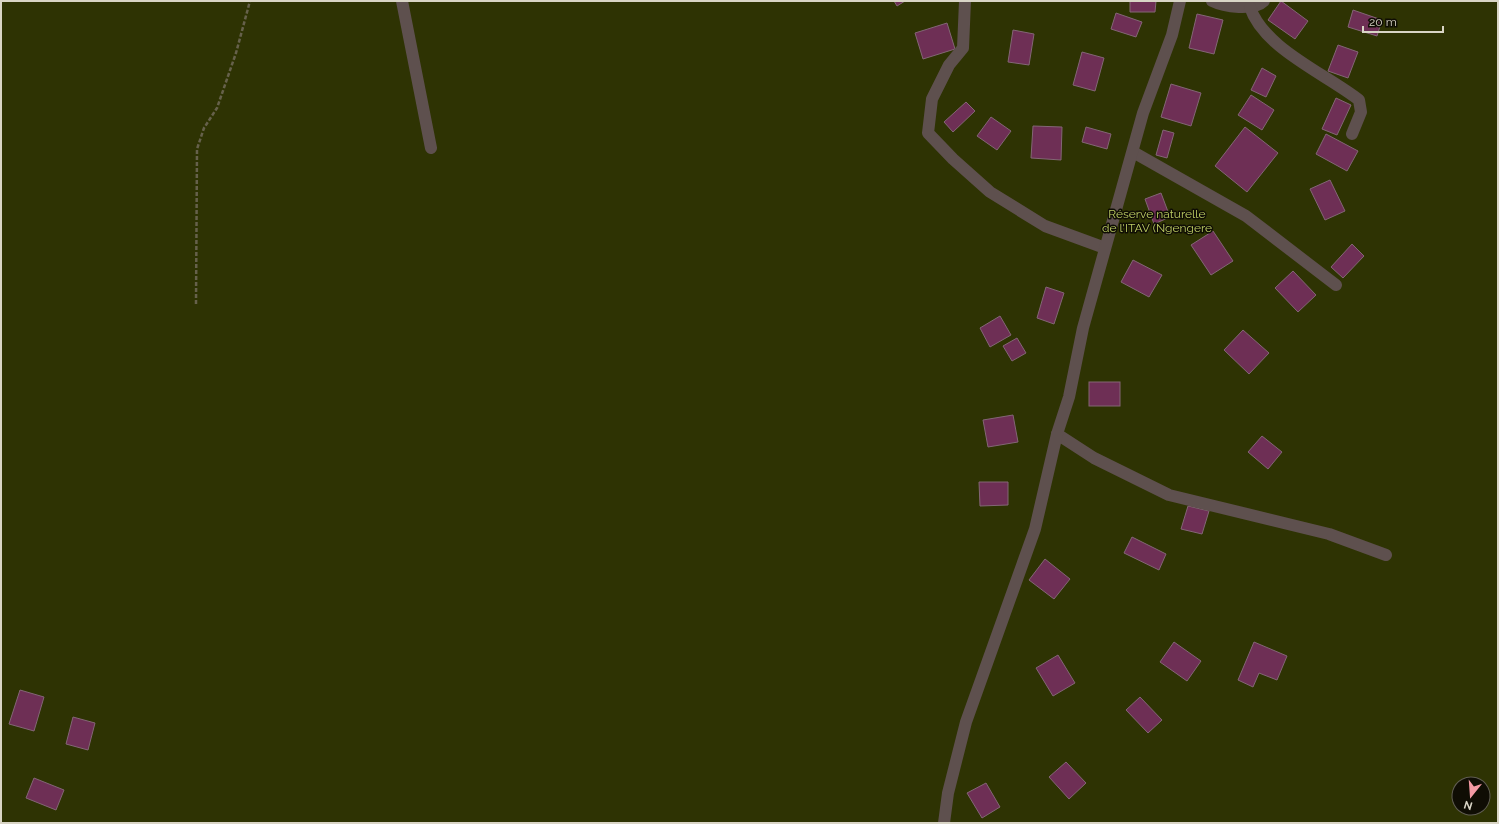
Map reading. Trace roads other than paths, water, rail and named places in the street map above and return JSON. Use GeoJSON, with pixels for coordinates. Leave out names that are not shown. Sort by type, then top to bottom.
{"type":"FeatureCollection","features":[{"type":"Feature","properties":{"kind":"street"},"geometry":{"type":"LineString","coordinates":[[402,1],[431,148]]}},
{"type":"Feature","properties":{"kind":"street"},"geometry":{"type":"LineString","coordinates":[[965,1],[963,48],[949,65],[932,99],[928,133],[953,159],[990,192],[1045,226],[1105,248]]}},
{"type":"Feature","properties":{"kind":"street"},"geometry":{"type":"LineString","coordinates":[[944,823],[948,793],[966,722],[1035,529],[1058,434],[1069,397],[1083,328],[1144,113],[1172,35],[1180,1]]}},
{"type":"Feature","properties":{"kind":"street"},"geometry":{"type":"LineString","coordinates":[[1212,1],[1245,8],[1264,1]]}},
{"type":"Feature","properties":{"kind":"street"},"geometry":{"type":"LineString","coordinates":[[1250,6],[1253,17],[1262,30],[1309,66],[1340,85],[1359,100],[1361,112],[1352,134]]}},
{"type":"Feature","properties":{"kind":"street"},"geometry":{"type":"LineString","coordinates":[[1133,152],[1246,216],[1336,285]]}},
{"type":"Feature","properties":{"kind":"street"},"geometry":{"type":"LineString","coordinates":[[1058,434],[1094,458],[1169,495],[1329,534],[1386,556]]}},
{"type":"Feature","properties":{"kind":"park label","name":"Réserve naturelle de l'ITAV (Ngengere"},"geometry":{"type":"Point","coordinates":[1157,221]}}]}
